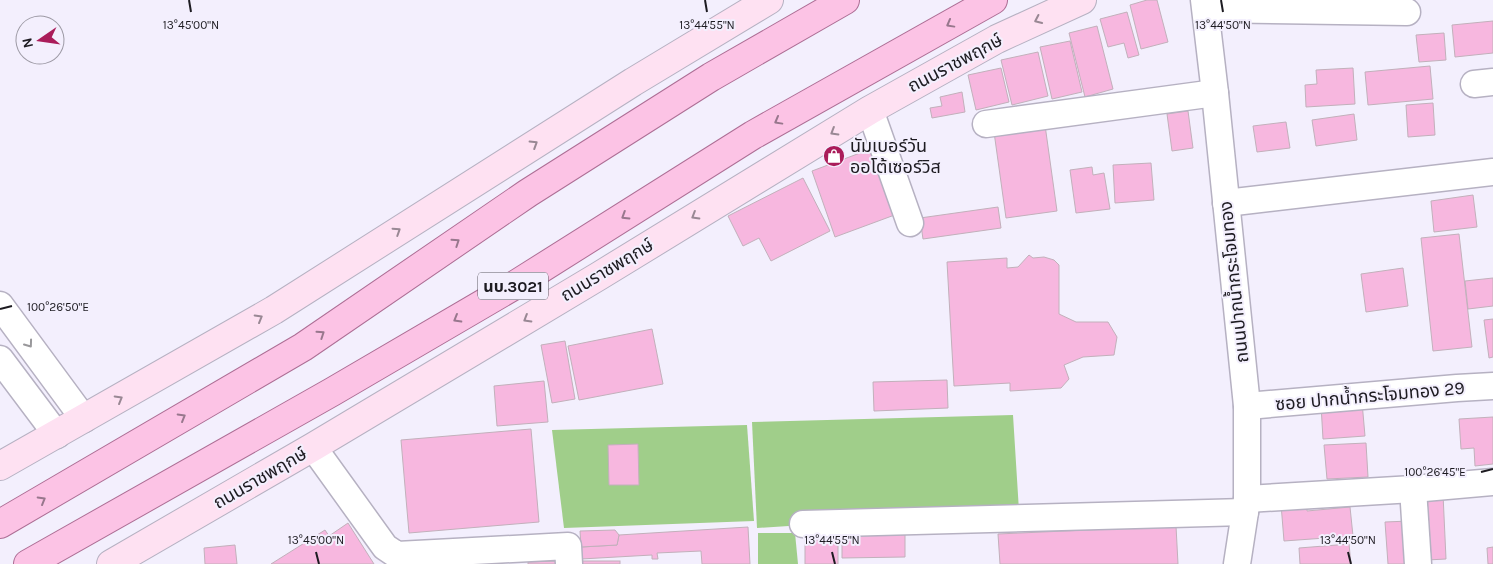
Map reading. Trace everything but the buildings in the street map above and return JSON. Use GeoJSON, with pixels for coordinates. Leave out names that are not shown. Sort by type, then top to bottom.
{"type":"FeatureCollection","features":[{"type":"Feature","properties":{"kind":"main road"},"geometry":{"type":"LineString","coordinates":[[0,466],[274,310],[633,82],[769,0]]}},
{"type":"Feature","properties":{"kind":"main road"},"geometry":{"type":"LineString","coordinates":[[711,77],[815,0]]}},
{"type":"Feature","properties":{"kind":"main road"},"geometry":{"type":"LineString","coordinates":[[0,524],[302,347],[528,193],[711,77],[845,0]]}},
{"type":"Feature","properties":{"kind":"main road","name":"ถนนราชพฤกษ์"},"geometry":{"type":"LineString","coordinates":[[28,564],[340,388],[515,285],[753,136],[993,0]]}},
{"type":"Feature","properties":{"kind":"main road","name":"ถนนราชพฤกษ์"},"geometry":{"type":"LineString","coordinates":[[124,560],[599,276],[870,110],[997,39],[1082,0]]}},
{"type":"Feature","properties":{"kind":"street"},"geometry":{"type":"LineString","coordinates":[[1205,5],[1407,12]]}},
{"type":"Feature","properties":{"kind":"street","name":"ถนนปากน้ำกระโจมทอง"},"geometry":{"type":"LineString","coordinates":[[1205,5],[1247,406],[1246,505],[1237,564]]}},
{"type":"Feature","properties":{"kind":"street"},"geometry":{"type":"LineString","coordinates":[[986,124],[1215,93]]}},
{"type":"Feature","properties":{"kind":"street"},"geometry":{"type":"LineString","coordinates":[[870,110],[910,223]]}},
{"type":"Feature","properties":{"kind":"street"},"geometry":{"type":"LineString","coordinates":[[1226,203],[1493,172]]}},
{"type":"Feature","properties":{"kind":"street"},"geometry":{"type":"LineString","coordinates":[[0,305],[84,419]]}},
{"type":"Feature","properties":{"kind":"street"},"geometry":{"type":"LineString","coordinates":[[0,360],[56,435]]}},
{"type":"Feature","properties":{"kind":"street","name":"ซอย ปากน้ำกระโจมทอง 29"},"geometry":{"type":"LineString","coordinates":[[1247,406],[1448,388],[1493,386]]}},
{"type":"Feature","properties":{"kind":"street"},"geometry":{"type":"LineString","coordinates":[[313,447],[385,547],[398,555],[568,546],[569,564]]}},
{"type":"Feature","properties":{"kind":"street"},"geometry":{"type":"LineString","coordinates":[[803,524],[1246,505],[1493,482]]}},
{"type":"Feature","properties":{"kind":"street"},"geometry":{"type":"LineString","coordinates":[[1413,489],[1418,564]]}},
{"type":"Feature","properties":{"kind":"green space"},"geometry":{"type":"Polygon","coordinates":[[[1013,415],[1019,511],[757,528],[752,422],[1013,415]]]}},
{"type":"Feature","properties":{"kind":"green space"},"geometry":{"type":"Polygon","coordinates":[[[747,425],[754,521],[564,528],[552,430],[747,425]]]}},
{"type":"Feature","properties":{"kind":"green space"},"geometry":{"type":"Polygon","coordinates":[[[758,533],[795,533],[798,564],[758,564],[758,533]]]}},
{"type":"Feature","properties":{"kind":"place","name":"นัมเบอร์วัน ออโต้เซอร์วิส"},"geometry":{"type":"Point","coordinates":[834,156]}}]}
